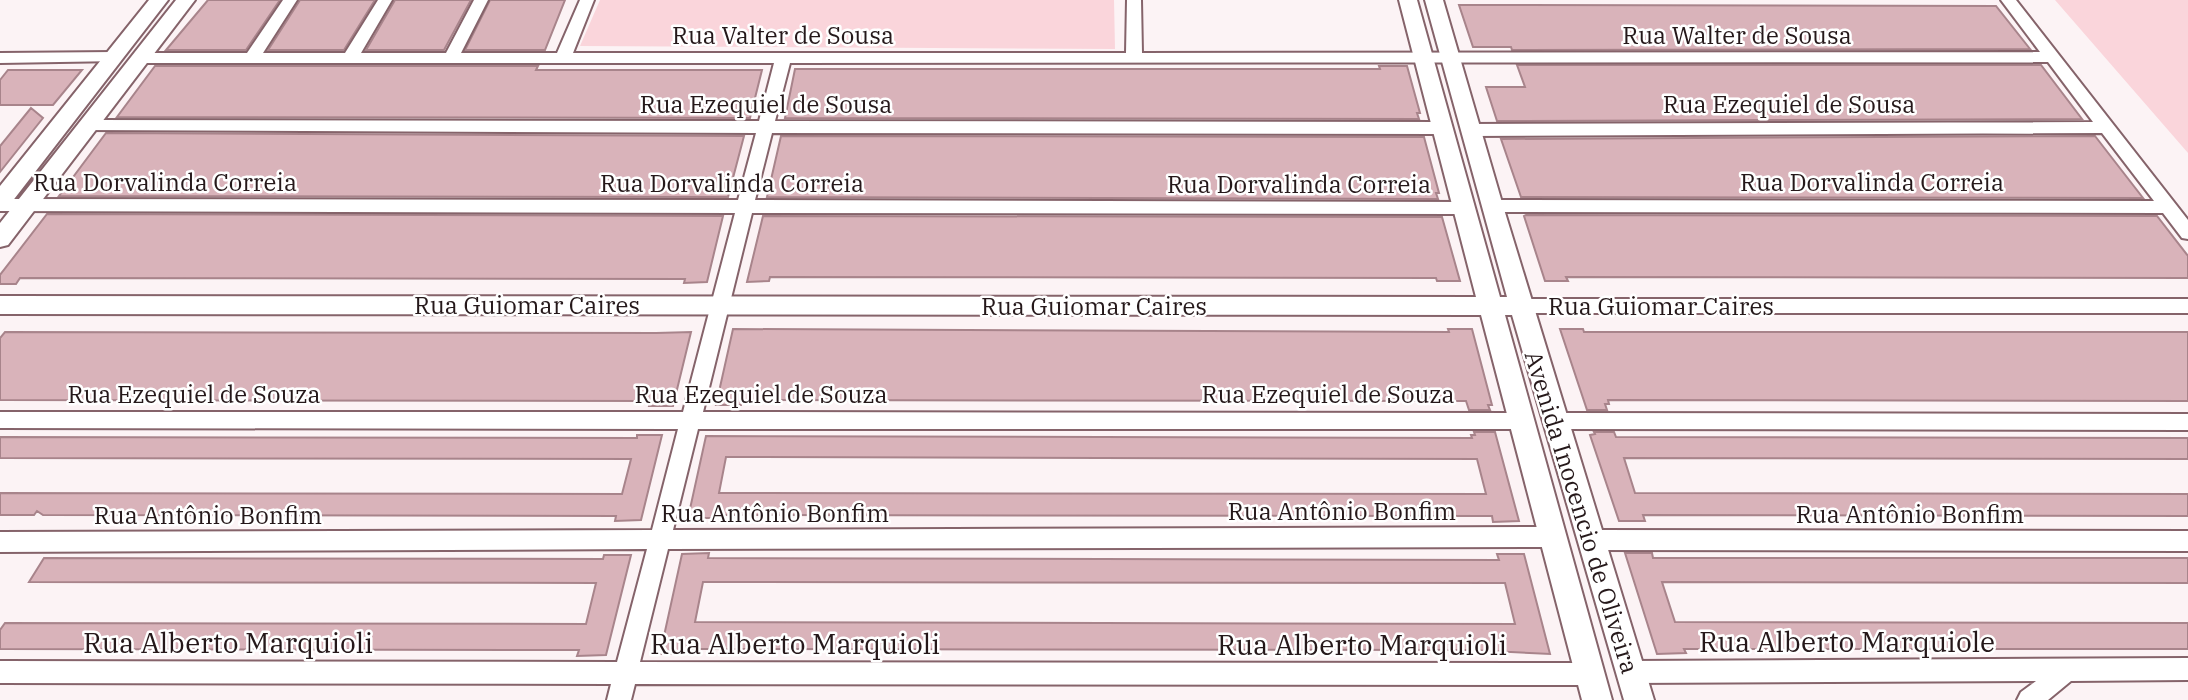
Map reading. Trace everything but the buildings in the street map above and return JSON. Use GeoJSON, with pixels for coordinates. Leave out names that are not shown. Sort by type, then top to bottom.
{"type":"FeatureCollection","features":[{"type":"Feature","properties":{"kind":"street"},"geometry":{"type":"LineString","coordinates":[[0,203],[159,0]]}},
{"type":"Feature","properties":{"kind":"street"},"geometry":{"type":"LineString","coordinates":[[0,239],[186,0]]}},
{"type":"Feature","properties":{"kind":"street"},"geometry":{"type":"LineString","coordinates":[[251,58],[290,0]]}},
{"type":"Feature","properties":{"kind":"street"},"geometry":{"type":"LineString","coordinates":[[350,58],[385,0]]}},
{"type":"Feature","properties":{"kind":"street"},"geometry":{"type":"LineString","coordinates":[[451,58],[481,0]]}},
{"type":"Feature","properties":{"kind":"street"},"geometry":{"type":"LineString","coordinates":[[563,58],[587,0]]}},
{"type":"Feature","properties":{"kind":"street"},"geometry":{"type":"LineString","coordinates":[[1134,0],[1134,58]]}},
{"type":"Feature","properties":{"kind":"street","name":"Avenida Inocencio de Oliveira"},"geometry":{"type":"LineString","coordinates":[[1408,0],[1593,687]]}},
{"type":"Feature","properties":{"kind":"street","name":"Avenida Inocencio de Oliveira"},"geometry":{"type":"LineString","coordinates":[[1434,0],[1521,306],[1639,700]]}},
{"type":"Feature","properties":{"kind":"street"},"geometry":{"type":"LineString","coordinates":[[2008,0],[2188,233]]}},
{"type":"Feature","properties":{"kind":"street"},"geometry":{"type":"LineString","coordinates":[[0,58],[114,57]]}},
{"type":"Feature","properties":{"kind":"street","name":"Rua Walter de Sousa"},"geometry":{"type":"LineString","coordinates":[[1423,59],[2052,57]]}},
{"type":"Feature","properties":{"kind":"street","name":"Rua Valter de Sousa"},"geometry":{"type":"LineString","coordinates":[[143,58],[1423,59]]}},
{"type":"Feature","properties":{"kind":"street"},"geometry":{"type":"LineString","coordinates":[[619,700],[783,58]]}},
{"type":"Feature","properties":{"kind":"street","name":"Rua Ezequiel de Sousa"},"geometry":{"type":"LineString","coordinates":[[89,126],[1444,128]]}},
{"type":"Feature","properties":{"kind":"street","name":"Rua Ezequiel de Sousa"},"geometry":{"type":"LineString","coordinates":[[1470,130],[2108,127]]}},
{"type":"Feature","properties":{"kind":"street","name":"Rua Dorvalinda Correia"},"geometry":{"type":"LineString","coordinates":[[0,203],[26,206],[1464,208]]}},
{"type":"Feature","properties":{"kind":"street","name":"Rua Dorvalinda Correia"},"geometry":{"type":"LineString","coordinates":[[1492,206],[2167,207]]}},
{"type":"Feature","properties":{"kind":"street","name":"Rua Guiomar Caires"},"geometry":{"type":"LineString","coordinates":[[0,305],[2188,306]]}},
{"type":"Feature","properties":{"kind":"street","name":"Rua Ezequiel de Souza"},"geometry":{"type":"LineString","coordinates":[[0,420],[1522,421]]}},
{"type":"Feature","properties":{"kind":"street"},"geometry":{"type":"LineString","coordinates":[[1555,421],[2188,422]]}},
{"type":"Feature","properties":{"kind":"street","name":"Rua Antônio Bonfim"},"geometry":{"type":"LineString","coordinates":[[0,542],[1551,537]]}},
{"type":"Feature","properties":{"kind":"street","name":"Rua Antônio Bonfim"},"geometry":{"type":"LineString","coordinates":[[1590,540],[2188,541]]}},
{"type":"Feature","properties":{"kind":"street"},"geometry":{"type":"LineString","coordinates":[[2029,700],[2058,679],[2065,669]]}},
{"type":"Feature","properties":{"kind":"street","name":"Rua Alberto Marquiole"},"geometry":{"type":"LineString","coordinates":[[1630,672],[2188,670]]}},
{"type":"Feature","properties":{"kind":"street","name":"Rua Alberto Marquioli"},"geometry":{"type":"LineString","coordinates":[[0,672],[626,673],[1593,687]]}},
{"type":"Feature","properties":{"kind":"shaded area"},"geometry":{"type":"Polygon","coordinates":[[[600,0],[1114,0],[1115,49],[580,46],[600,0]]]}},
{"type":"Feature","properties":{"kind":"shaded area"},"geometry":{"type":"Polygon","coordinates":[[[2055,0],[2188,0],[2188,153],[2055,0]]]}}]}
